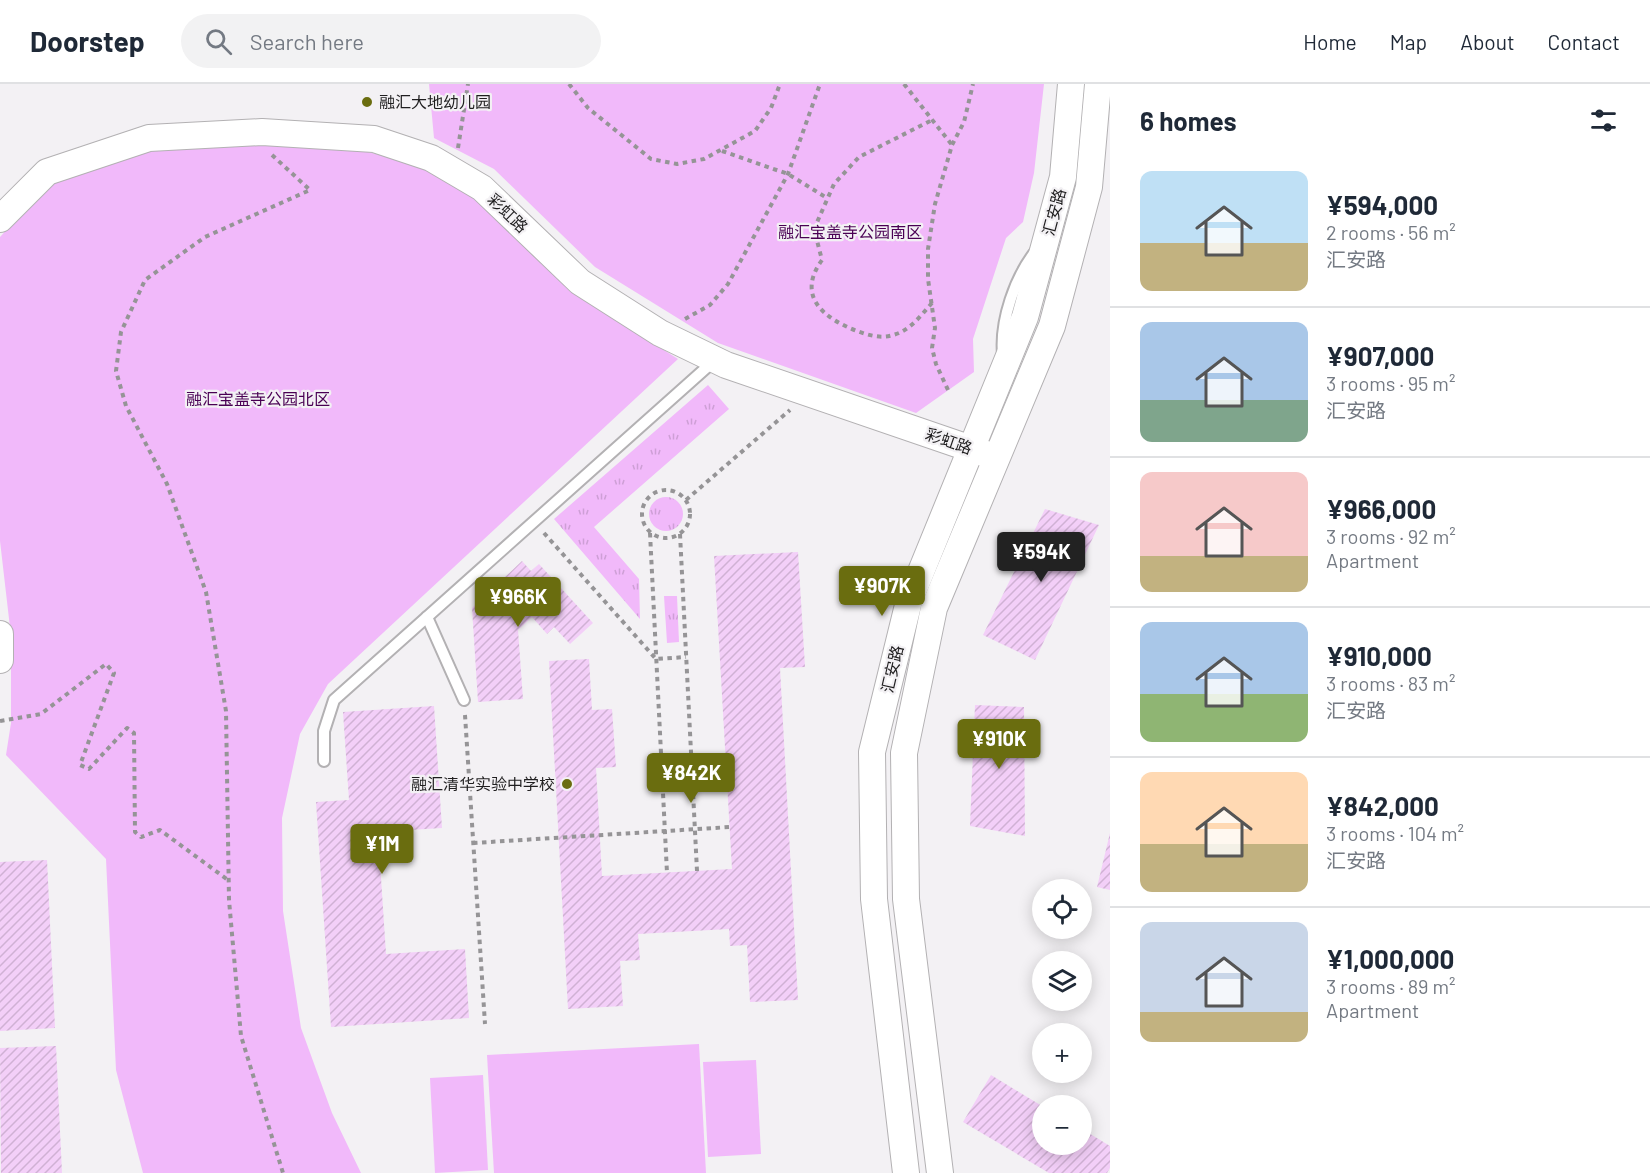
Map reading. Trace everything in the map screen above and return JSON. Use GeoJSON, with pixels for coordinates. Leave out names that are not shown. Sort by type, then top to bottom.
{"type":"FeatureCollection","features":[{"type":"Feature","properties":{"kind":"street","name":"汇安路"},"geometry":{"type":"LineString","coordinates":[[940,1173],[906,899],[904,753],[934,608],[985,454],[1004,371],[1026,317],[1063,177],[1071,84]]}},
{"type":"Feature","properties":{"kind":"street","name":"汇安路"},"geometry":{"type":"LineString","coordinates":[[906,1173],[874,899],[872,752],[909,601],[1052,326],[1089,187],[1098,84]]}},
{"type":"Feature","properties":{"kind":"street","name":"彩虹路"},"geometry":{"type":"LineString","coordinates":[[0,219],[47,172],[149,138],[248,133],[374,140],[431,158],[482,188],[580,282],[660,333],[715,360],[985,454]]}},
{"type":"Feature","properties":{"kind":"street"},"geometry":{"type":"LineString","coordinates":[[0,634],[0,660]]}},
{"type":"Feature","properties":{"kind":"lane"},"geometry":{"type":"LineString","coordinates":[[324,761],[324,731],[334,700],[715,360]]}},
{"type":"Feature","properties":{"kind":"lane"},"geometry":{"type":"LineString","coordinates":[[427,617],[464,700]]}},
{"type":"Feature","properties":{"kind":"path"},"geometry":{"type":"LineString","coordinates":[[458,149],[468,84]]}},
{"type":"Feature","properties":{"kind":"path"},"geometry":{"type":"LineString","coordinates":[[569,84],[588,108],[651,159],[677,164],[704,159],[756,131],[771,108],[780,84]]}},
{"type":"Feature","properties":{"kind":"path"},"geometry":{"type":"LineString","coordinates":[[660,333],[710,305],[728,284],[788,174],[820,84]]}},
{"type":"Feature","properties":{"kind":"path"},"geometry":{"type":"LineString","coordinates":[[904,84],[917,103],[934,119],[952,145]]}},
{"type":"Feature","properties":{"kind":"path"},"geometry":{"type":"LineString","coordinates":[[948,390],[936,364],[932,348],[935,328],[928,279],[928,249],[935,204],[952,145],[964,122],[973,84]]}},
{"type":"Feature","properties":{"kind":"path"},"geometry":{"type":"LineString","coordinates":[[932,303],[911,326],[893,335],[872,336],[844,326],[822,312],[811,292],[813,272],[822,260],[814,229],[834,184],[859,157],[934,119]]}},
{"type":"Feature","properties":{"kind":"path"},"geometry":{"type":"LineString","coordinates":[[248,133],[310,190],[206,237],[145,280],[121,332],[116,371],[126,406],[167,484],[206,592],[226,711],[229,880],[241,1036],[283,1173]]}},
{"type":"Feature","properties":{"kind":"path"},"geometry":{"type":"LineString","coordinates":[[721,151],[788,174],[827,198]]}},
{"type":"Feature","properties":{"kind":"path"},"geometry":{"type":"LineString","coordinates":[[686,500],[809,393]]}},
{"type":"Feature","properties":{"kind":"path"},"geometry":{"type":"LineString","coordinates":[[650,533],[665,538],[680,534],[690,522],[691,514],[686,500],[680,494],[664,489],[649,496],[642,511],[642,519],[650,533],[667,873]]}},
{"type":"Feature","properties":{"kind":"path"},"geometry":{"type":"LineString","coordinates":[[534,522],[656,658]]}},
{"type":"Feature","properties":{"kind":"path"},"geometry":{"type":"LineString","coordinates":[[680,534],[697,871]]}},
{"type":"Feature","properties":{"kind":"path"},"geometry":{"type":"LineString","coordinates":[[656,658],[686,657]]}},
{"type":"Feature","properties":{"kind":"path"},"geometry":{"type":"LineString","coordinates":[[0,721],[41,714],[106,664],[114,673],[80,765],[89,768],[128,728],[134,734],[135,832],[141,837],[160,830],[229,880]]}},
{"type":"Feature","properties":{"kind":"path"},"geometry":{"type":"LineString","coordinates":[[464,700],[485,1024]]}},
{"type":"Feature","properties":{"kind":"path"},"geometry":{"type":"LineString","coordinates":[[473,843],[730,827]]}},
{"type":"Feature","properties":{"kind":"green space","name":"融汇宝盖寺公园南区"},"geometry":{"type":"Polygon","coordinates":[[[429,84],[1044,84],[1034,173],[1023,222],[1006,238],[973,339],[974,372],[916,413],[718,343],[595,267],[494,169],[434,138],[429,84]]]}},
{"type":"Feature","properties":{"kind":"green space","name":"融汇宝盖寺公园北区"},"geometry":{"type":"Polygon","coordinates":[[[260,142],[368,152],[424,166],[474,196],[571,291],[678,359],[328,684],[300,734],[282,818],[283,911],[301,1028],[332,1113],[361,1173],[143,1173],[116,1070],[106,859],[6,755],[11,723],[11,636],[0,541],[0,237],[51,181],[149,148],[260,142]]]}},
{"type":"Feature","properties":{"kind":"green space"},"geometry":{"type":"Polygon","coordinates":[[[708,385],[729,409],[594,527],[639,579],[640,619],[554,519],[708,385]]]}},
{"type":"Feature","properties":{"kind":"green space"},"geometry":{"type":"Polygon","coordinates":[[[666,497],[678,502],[683,514],[678,526],[666,531],[654,526],[649,514],[654,502],[666,497]]]}},
{"type":"Feature","properties":{"kind":"green space"},"geometry":{"type":"Polygon","coordinates":[[[664,596],[677,596],[679,642],[667,643],[664,596]]]}},
{"type":"Feature","properties":{"kind":"green space"},"geometry":{"type":"Polygon","coordinates":[[[699,1044],[706,1173],[494,1173],[487,1055],[699,1044]]]}},
{"type":"Feature","properties":{"kind":"green space"},"geometry":{"type":"Polygon","coordinates":[[[756,1060],[761,1154],[708,1157],[703,1062],[756,1060]]]}},
{"type":"Feature","properties":{"kind":"green space"},"geometry":{"type":"Polygon","coordinates":[[[483,1075],[488,1170],[435,1173],[430,1078],[483,1075]]]}},
{"type":"Feature","properties":{"kind":"building"},"geometry":{"type":"Polygon","coordinates":[[[1045,509],[1099,525],[1035,660],[983,635],[1045,509]]]}},
{"type":"Feature","properties":{"kind":"building"},"geometry":{"type":"Polygon","coordinates":[[[798,552],[805,667],[780,668],[798,1000],[750,1002],[747,945],[730,946],[729,929],[638,934],[640,960],[620,961],[623,1006],[568,1009],[549,661],[589,659],[592,710],[612,709],[616,767],[596,768],[602,876],[732,869],[714,556],[798,552]]]}},
{"type":"Feature","properties":{"kind":"building"},"geometry":{"type":"Polygon","coordinates":[[[522,561],[531,571],[539,564],[593,623],[570,644],[554,627],[547,634],[532,617],[518,630],[523,699],[478,702],[472,608],[522,561]]]}},
{"type":"Feature","properties":{"kind":"building"},"geometry":{"type":"Polygon","coordinates":[[[975,705],[1024,707],[1025,836],[970,826],[975,705]]]}},
{"type":"Feature","properties":{"kind":"building"},"geometry":{"type":"Polygon","coordinates":[[[434,706],[442,828],[378,832],[386,954],[465,949],[469,1018],[331,1027],[316,802],[349,800],[343,712],[434,706]]]}},
{"type":"Feature","properties":{"kind":"building"},"geometry":{"type":"Polygon","coordinates":[[[1110,833],[1110,890],[1097,887],[1110,833]]]}},
{"type":"Feature","properties":{"kind":"building"},"geometry":{"type":"Polygon","coordinates":[[[47,860],[55,1028],[0,1031],[0,862],[47,860]]]}},
{"type":"Feature","properties":{"kind":"building"},"geometry":{"type":"Polygon","coordinates":[[[56,1046],[62,1173],[1,1173],[0,1048],[56,1046]]]}},
{"type":"Feature","properties":{"kind":"building"},"geometry":{"type":"Polygon","coordinates":[[[991,1075],[1032,1100],[1032,1155],[1092,1155],[1092,1135],[1110,1146],[1110,1168],[1107,1173],[1049,1173],[963,1122],[991,1075]]]}},
{"type":"Feature","properties":{"kind":"place","name":"融汇大地幼儿园"},"geometry":{"type":"Point","coordinates":[367,102]}},
{"type":"Feature","properties":{"kind":"place","name":"融汇清华实验中学校"},"geometry":{"type":"Point","coordinates":[567,784]}}]}
